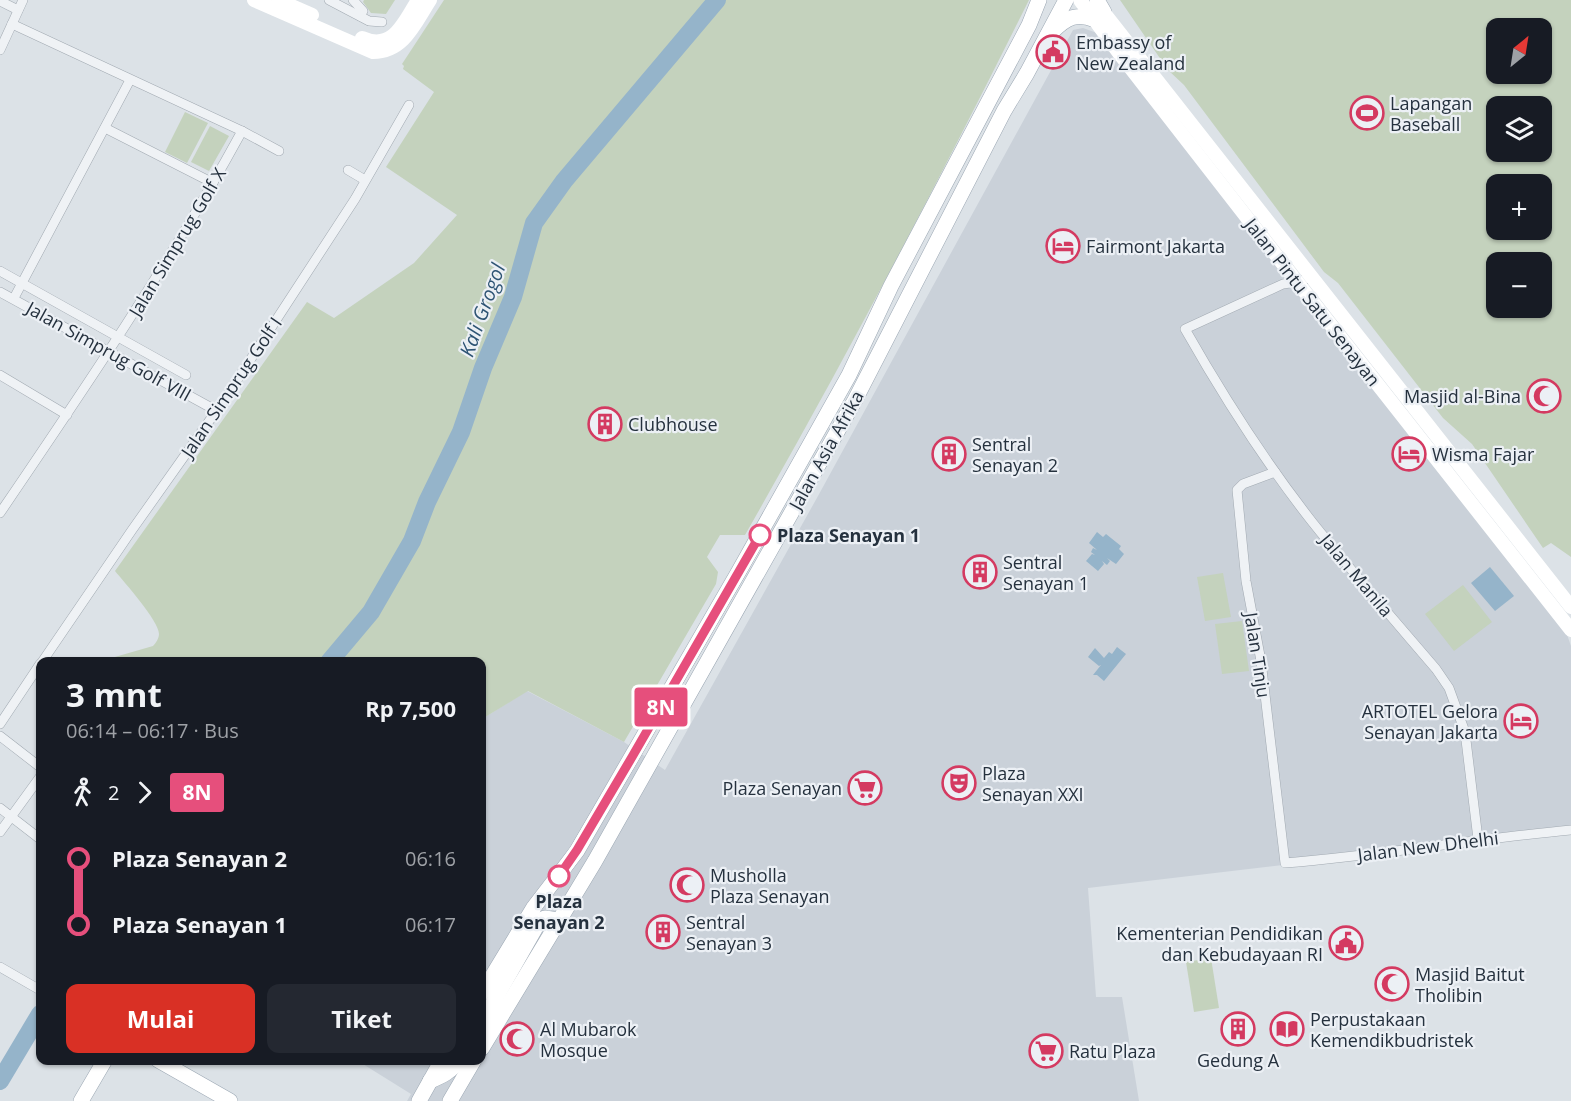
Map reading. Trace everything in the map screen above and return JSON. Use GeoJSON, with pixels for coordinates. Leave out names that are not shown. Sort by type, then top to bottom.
{"type":"FeatureCollection","features":[{"type":"Feature","properties":{"kind":"main road"},"geometry":{"type":"LineString","coordinates":[[256,0],[373,52],[382,52],[396,47],[403,41],[430,0]]}},
{"type":"Feature","properties":{"kind":"main road"},"geometry":{"type":"LineString","coordinates":[[278,0],[376,43],[385,41],[399,30],[418,0]]}},
{"type":"Feature","properties":{"kind":"main road","name":"Jalan Asia Afrika"},"geometry":{"type":"LineString","coordinates":[[486,986],[534,907],[577,850],[849,375],[891,286],[1029,25],[1039,0]]}},
{"type":"Feature","properties":{"kind":"main road"},"geometry":{"type":"LineString","coordinates":[[1029,25],[1047,0]]}},
{"type":"Feature","properties":{"kind":"main road","name":"Jalan Asia Afrika"},"geometry":{"type":"LineString","coordinates":[[486,1041],[596,861],[855,400],[1004,111],[1066,0]]}},
{"type":"Feature","properties":{"kind":"main road","name":"Jalan Pintu Satu Senayan"},"geometry":{"type":"LineString","coordinates":[[1080,0],[1097,8],[1285,255],[1293,276],[1571,630]]}},
{"type":"Feature","properties":{"kind":"main road"},"geometry":{"type":"LineString","coordinates":[[1043,42],[1068,18],[1083,15],[1097,8]]}},
{"type":"Feature","properties":{"kind":"main road"},"geometry":{"type":"LineString","coordinates":[[988,102],[1000,101],[1004,111]]}},
{"type":"Feature","properties":{"kind":"main road","name":"Jalan Pintu Satu Senayan"},"geometry":{"type":"LineString","coordinates":[[1293,276],[1311,277],[1571,607]]}},
{"type":"Feature","properties":{"kind":"main road"},"geometry":{"type":"LineString","coordinates":[[748,555],[763,563]]}},
{"type":"Feature","properties":{"kind":"main road"},"geometry":{"type":"LineString","coordinates":[[486,1015],[540,920],[545,918],[558,920]]}},
{"type":"Feature","properties":{"kind":"main road"},"geometry":{"type":"LineString","coordinates":[[81,1101],[102,1065]]}},
{"type":"Feature","properties":{"kind":"main road"},"geometry":{"type":"LineString","coordinates":[[167,1065],[230,1101]]}},
{"type":"Feature","properties":{"kind":"main road"},"geometry":{"type":"LineString","coordinates":[[420,1100],[439,1065]]}},
{"type":"Feature","properties":{"kind":"main road"},"geometry":{"type":"LineString","coordinates":[[430,1082],[444,1075],[456,1065]]}},
{"type":"Feature","properties":{"kind":"main road"},"geometry":{"type":"LineString","coordinates":[[450,1101],[471,1065]]}},
{"type":"Feature","properties":{"kind":"street"},"geometry":{"type":"LineString","coordinates":[[0,50],[23,0]]}},
{"type":"Feature","properties":{"kind":"street"},"geometry":{"type":"LineString","coordinates":[[329,0],[373,22],[382,22]]}},
{"type":"Feature","properties":{"kind":"street"},"geometry":{"type":"LineString","coordinates":[[353,0],[363,11],[360,16]]}},
{"type":"Feature","properties":{"kind":"street"},"geometry":{"type":"LineString","coordinates":[[0,1],[18,10]]}},
{"type":"Feature","properties":{"kind":"street"},"geometry":{"type":"LineString","coordinates":[[12,24],[242,130],[279,151]]}},
{"type":"Feature","properties":{"kind":"street"},"geometry":{"type":"LineString","coordinates":[[14,298],[130,80]]}},
{"type":"Feature","properties":{"kind":"street","name":"Jalan Simprug Golf I"},"geometry":{"type":"LineString","coordinates":[[45,657],[217,411],[365,180],[409,105]]}},
{"type":"Feature","properties":{"kind":"street"},"geometry":{"type":"LineString","coordinates":[[105,128],[213,183]]}},
{"type":"Feature","properties":{"kind":"street","name":"Jalan Simprug Golf X"},"geometry":{"type":"LineString","coordinates":[[0,513],[109,352],[213,183],[242,130]]}},
{"type":"Feature","properties":{"kind":"street"},"geometry":{"type":"LineString","coordinates":[[348,171],[365,180]]}},
{"type":"Feature","properties":{"kind":"street"},"geometry":{"type":"LineString","coordinates":[[0,271],[186,375]]}},
{"type":"Feature","properties":{"kind":"street","name":"Jalan Manila"},"geometry":{"type":"LineString","coordinates":[[1293,276],[1185,329],[1208,369],[1275,472],[1312,522],[1436,669],[1449,688],[1465,732],[1478,839]]}},
{"type":"Feature","properties":{"kind":"street","name":"Jalan Simprug Golf VIII"},"geometry":{"type":"LineString","coordinates":[[0,292],[217,411]]}},
{"type":"Feature","properties":{"kind":"street"},"geometry":{"type":"LineString","coordinates":[[0,375],[67,415]]}},
{"type":"Feature","properties":{"kind":"street","name":"Jalan Tinju"},"geometry":{"type":"LineString","coordinates":[[1275,472],[1243,484],[1237,490],[1245,581],[1262,661],[1285,863]]}},
{"type":"Feature","properties":{"kind":"street","name":"Jalan Simprug Golf I"},"geometry":{"type":"LineString","coordinates":[[0,724],[36,670]]}},
{"type":"Feature","properties":{"kind":"street"},"geometry":{"type":"LineString","coordinates":[[0,736],[36,764]]}},
{"type":"Feature","properties":{"kind":"street"},"geometry":{"type":"LineString","coordinates":[[0,832],[36,783]]}},
{"type":"Feature","properties":{"kind":"street"},"geometry":{"type":"LineString","coordinates":[[0,808],[36,836]]}},
{"type":"Feature","properties":{"kind":"street","name":"Jalan New Dhelhi"},"geometry":{"type":"LineString","coordinates":[[1285,863],[1571,830]]}},
{"type":"Feature","properties":{"kind":"street"},"geometry":{"type":"LineString","coordinates":[[0,967],[36,988]]}},
{"type":"Feature","properties":{"kind":"shaded area"},"geometry":{"type":"Polygon","coordinates":[[[1083,28],[1097,33],[1565,629],[1571,646],[1571,831],[1088,888],[1096,997],[1122,997],[1139,1101],[407,1101],[411,1094],[364,1065],[486,1065],[486,717],[527,691],[624,742],[665,770],[1073,30],[1083,28]]]}},
{"type":"Feature","properties":{"kind":"green space"},"geometry":{"type":"Polygon","coordinates":[[[364,0],[395,0],[386,14],[371,13],[363,2],[364,0]]]}},
{"type":"Feature","properties":{"kind":"green space"},"geometry":{"type":"Polygon","coordinates":[[[444,0],[1029,0],[891,270],[745,535],[720,535],[707,557],[718,572],[716,584],[624,742],[528,691],[486,717],[486,657],[115,657],[153,646],[159,634],[153,620],[115,571],[307,302],[334,318],[414,263],[457,215],[386,167],[434,92],[403,69],[402,64],[444,0]]]}},
{"type":"Feature","properties":{"kind":"green space"},"geometry":{"type":"Polygon","coordinates":[[[1120,0],[1571,0],[1571,557],[1551,543],[1543,548],[1472,444],[1443,418],[1338,283],[1324,272],[1184,85],[1168,70],[1120,0]]]}},
{"type":"Feature","properties":{"kind":"green space"},"geometry":{"type":"Polygon","coordinates":[[[185,112],[208,123],[187,163],[165,152],[185,112]]]}},
{"type":"Feature","properties":{"kind":"green space"},"geometry":{"type":"Polygon","coordinates":[[[210,126],[229,136],[209,171],[191,162],[210,126]]]}},
{"type":"Feature","properties":{"kind":"green space"},"geometry":{"type":"Polygon","coordinates":[[[1223,573],[1231,617],[1205,621],[1197,577],[1223,573]]]}},
{"type":"Feature","properties":{"kind":"green space"},"geometry":{"type":"Polygon","coordinates":[[[1463,585],[1492,622],[1454,651],[1425,614],[1463,585]]]}},
{"type":"Feature","properties":{"kind":"green space"},"geometry":{"type":"Polygon","coordinates":[[[1242,621],[1249,671],[1222,674],[1215,624],[1242,621]]]}},
{"type":"Feature","properties":{"kind":"green space"},"geometry":{"type":"Polygon","coordinates":[[[1211,958],[1219,1008],[1194,1012],[1186,962],[1211,958]]]}},
{"type":"Feature","properties":{"kind":"water"},"geometry":{"type":"Polygon","coordinates":[[[1097,532],[1103,537],[1106,534],[1121,546],[1119,549],[1124,554],[1116,564],[1107,558],[1110,561],[1107,565],[1102,561],[1104,564],[1098,571],[1086,561],[1092,554],[1095,555],[1091,552],[1093,548],[1097,550],[1089,543],[1097,532]]]}},
{"type":"Feature","properties":{"kind":"water"},"geometry":{"type":"Polygon","coordinates":[[[1490,567],[1514,596],[1495,611],[1471,583],[1490,567]]]}},
{"type":"Feature","properties":{"kind":"water"},"geometry":{"type":"Polygon","coordinates":[[[1117,647],[1126,654],[1104,681],[1097,675],[1093,675],[1101,665],[1099,666],[1088,657],[1095,648],[1104,658],[1109,652],[1112,654],[1117,647]]]}},
{"type":"Feature","properties":{"kind":"waterway","name":"Kali Grogol"},"geometry":{"type":"LineString","coordinates":[[333,657],[371,612],[412,541],[427,502],[461,432],[483,368],[513,297],[534,223],[564,181],[717,0]]}},
{"type":"Feature","properties":{"kind":"waterway","name":"Kali Grogol"},"geometry":{"type":"LineString","coordinates":[[0,1081],[36,1021]]}},
{"type":"Feature","properties":{"kind":"bus line","name":"8N"},"geometry":{"type":"LineString","coordinates":[[559,876],[632,757],[760,535]]}},
{"type":"Feature","properties":{"kind":"place","name":"Embassy of New Zealand"},"geometry":{"type":"Point","coordinates":[1053,52]}},
{"type":"Feature","properties":{"kind":"place","name":"Lapangan Baseball"},"geometry":{"type":"Point","coordinates":[1367,113]}},
{"type":"Feature","properties":{"kind":"place","name":"Fairmont Jakarta"},"geometry":{"type":"Point","coordinates":[1063,246]}},
{"type":"Feature","properties":{"kind":"place","name":"Masjid al-Bina"},"geometry":{"type":"Point","coordinates":[1544,396]}},
{"type":"Feature","properties":{"kind":"place","name":"Clubhouse"},"geometry":{"type":"Point","coordinates":[605,424]}},
{"type":"Feature","properties":{"kind":"place","name":"Sentral Senayan 2"},"geometry":{"type":"Point","coordinates":[949,454]}},
{"type":"Feature","properties":{"kind":"place","name":"Wisma Fajar"},"geometry":{"type":"Point","coordinates":[1409,454]}},
{"type":"Feature","properties":{"kind":"place","name":"Plaza Senayan 1"},"geometry":{"type":"Point","coordinates":[760,535]}},
{"type":"Feature","properties":{"kind":"place","name":"Sentral Senayan 1"},"geometry":{"type":"Point","coordinates":[980,572]}},
{"type":"Feature","properties":{"kind":"place","name":"ARTOTEL Gelora Senayan Jakarta"},"geometry":{"type":"Point","coordinates":[1521,721]}},
{"type":"Feature","properties":{"kind":"place","name":"Plaza Senayan XXI"},"geometry":{"type":"Point","coordinates":[959,783]}},
{"type":"Feature","properties":{"kind":"place","name":"Plaza Senayan"},"geometry":{"type":"Point","coordinates":[865,788]}},
{"type":"Feature","properties":{"kind":"place","name":"Plaza Senayan 2"},"geometry":{"type":"Point","coordinates":[559,876]}},
{"type":"Feature","properties":{"kind":"place","name":"Musholla Plaza Senayan"},"geometry":{"type":"Point","coordinates":[687,885]}},
{"type":"Feature","properties":{"kind":"place","name":"Sentral Senayan 3"},"geometry":{"type":"Point","coordinates":[663,932]}},
{"type":"Feature","properties":{"kind":"place","name":"Kementerian Pendidikan dan Kebudayaan RI"},"geometry":{"type":"Point","coordinates":[1346,943]}},
{"type":"Feature","properties":{"kind":"place","name":"Masjid Baitut Tholibin"},"geometry":{"type":"Point","coordinates":[1392,984]}},
{"type":"Feature","properties":{"kind":"place","name":"Gedung A"},"geometry":{"type":"Point","coordinates":[1238,1029]}},
{"type":"Feature","properties":{"kind":"place","name":"Perpustakaan Kemendikbudristek"},"geometry":{"type":"Point","coordinates":[1287,1029]}},
{"type":"Feature","properties":{"kind":"place","name":"Al Mubarok Mosque"},"geometry":{"type":"Point","coordinates":[517,1039]}},
{"type":"Feature","properties":{"kind":"place","name":"Ratu Plaza"},"geometry":{"type":"Point","coordinates":[1046,1051]}}]}
